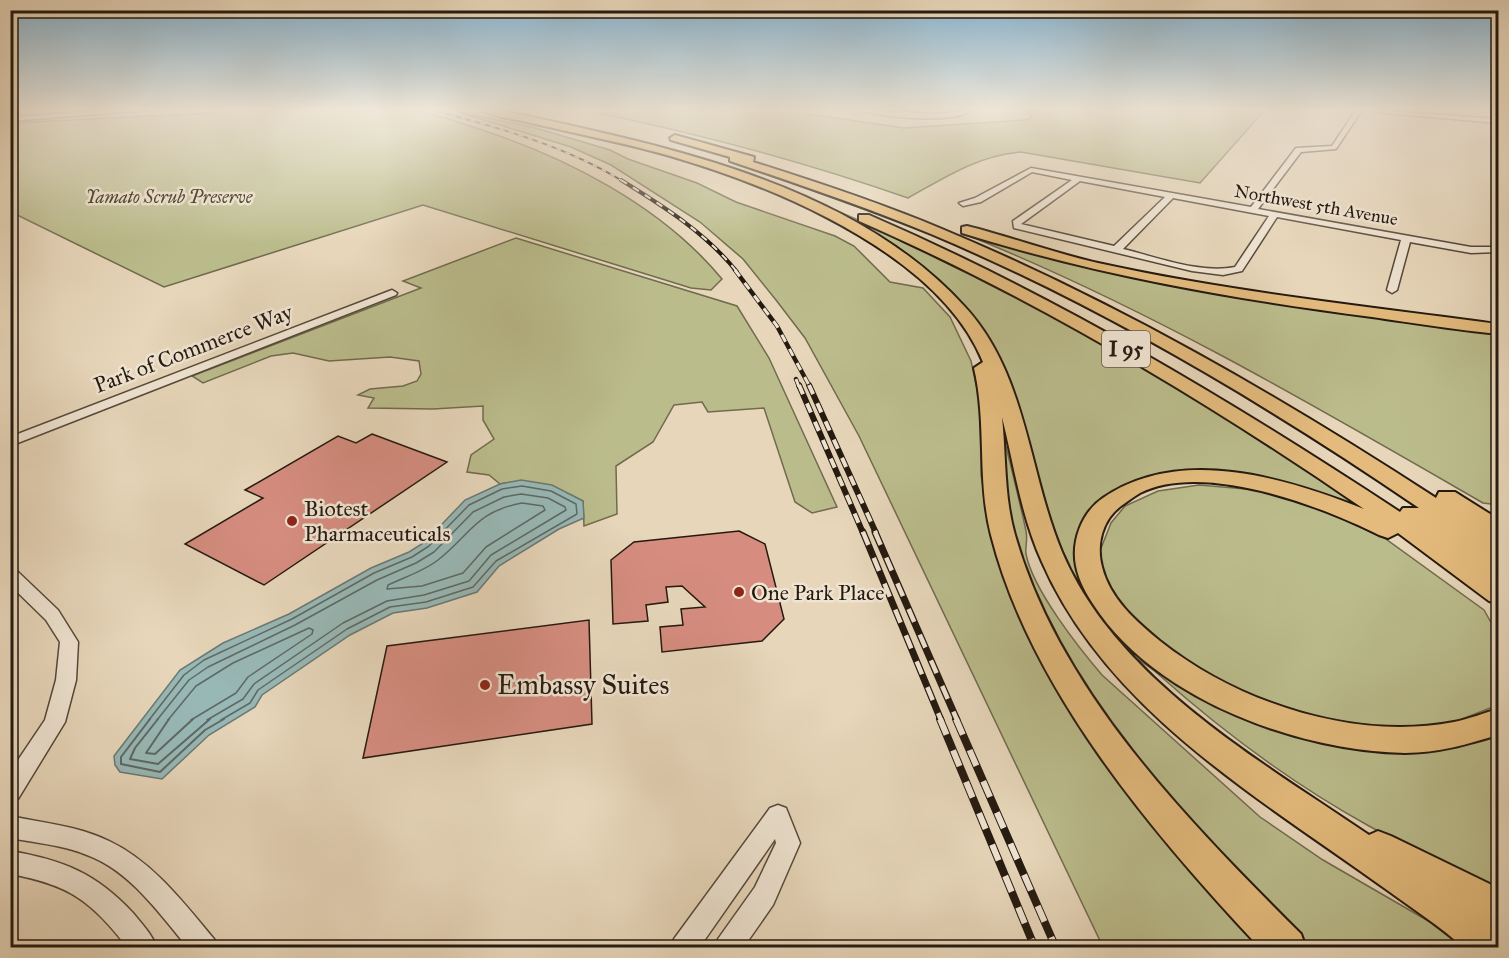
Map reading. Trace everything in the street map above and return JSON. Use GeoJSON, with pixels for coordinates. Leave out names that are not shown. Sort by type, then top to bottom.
{"type":"FeatureCollection","features":[{"type":"Feature","properties":{"kind":"highway","name":"I 95"},"geometry":{"type":"LineString","coordinates":[[675,155],[727,169],[810,197],[895,231],[979,270],[1067,316],[1259,430],[1495,565]]}},
{"type":"Feature","properties":{"kind":"highway"},"geometry":{"type":"LineString","coordinates":[[691,155],[756,173],[865,212],[966,256],[1086,316],[1218,390],[1495,565]]}},
{"type":"Feature","properties":{"kind":"highway"},"geometry":{"type":"LineString","coordinates":[[718,155],[778,172],[878,208],[993,256],[1108,312],[1220,374],[1362,460],[1495,565]]}},
{"type":"Feature","properties":{"kind":"highway","name":"I 95"},"geometry":{"type":"LineString","coordinates":[[732,155],[865,196],[1008,256],[1152,326],[1318,419],[1495,565]]}},
{"type":"Feature","properties":{"kind":"highway"},"geometry":{"type":"LineString","coordinates":[[727,169],[806,202],[869,234],[909,261],[944,293],[969,322],[999,377],[1044,533],[1073,597],[1113,651],[1153,693],[1212,745],[1465,923],[1494,948]]}},
{"type":"Feature","properties":{"kind":"highway"},"geometry":{"type":"LineString","coordinates":[[865,196],[1003,242],[1111,270],[1213,289],[1498,328]]}},
{"type":"Feature","properties":{"kind":"highway"},"geometry":{"type":"LineString","coordinates":[[944,293],[972,340],[984,372],[989,395],[994,487],[1001,527],[1016,573],[1041,629],[1088,710],[1131,770],[1192,845],[1287,948]]}},
{"type":"Feature","properties":{"kind":"highway"},"geometry":{"type":"LineString","coordinates":[[1383,313],[1452,316],[1498,311]]}},
{"type":"Feature","properties":{"kind":"highway"},"geometry":{"type":"LineString","coordinates":[[1495,565],[1409,542],[1368,520],[1303,494],[1250,482],[1184,478],[1131,490],[1112,500],[1099,514],[1088,542],[1089,564],[1096,584],[1127,628],[1178,670],[1226,696],[1303,724],[1341,733],[1388,739],[1437,738],[1471,731],[1498,722]]}},
{"type":"Feature","properties":{"kind":"highway"},"geometry":{"type":"LineString","coordinates":[[1299,807],[1498,908]]}},
{"type":"Feature","properties":{"kind":"street"},"geometry":{"type":"LineString","coordinates":[[1254,210],[1295,155]]}},
{"type":"Feature","properties":{"kind":"street","name":"Northwest 5th Avenue"},"geometry":{"type":"LineString","coordinates":[[963,203],[978,200],[1031,170],[1038,170],[1471,250],[1492,251],[1497,248],[1498,230]]}},
{"type":"Feature","properties":{"kind":"street"},"geometry":{"type":"LineString","coordinates":[[1080,178],[1016,223],[1017,226],[1203,270],[1231,271],[1238,269],[1275,214]]}},
{"type":"Feature","properties":{"kind":"street"},"geometry":{"type":"LineString","coordinates":[[1116,250],[1172,195]]}},
{"type":"Feature","properties":{"kind":"street"},"geometry":{"type":"LineString","coordinates":[[1392,290],[1406,238]]}},
{"type":"Feature","properties":{"kind":"street","name":"Park of Commerce Way"},"geometry":{"type":"LineString","coordinates":[[10,442],[392,293]]}},
{"type":"Feature","properties":{"kind":"street"},"geometry":{"type":"LineString","coordinates":[[10,574],[52,615],[69,642],[66,680],[56,722],[10,792]]}},
{"type":"Feature","properties":{"kind":"street"},"geometry":{"type":"LineString","coordinates":[[683,948],[778,815],[788,843],[764,896],[727,948]]}},
{"type":"Feature","properties":{"kind":"street"},"geometry":{"type":"LineString","coordinates":[[10,827],[86,843],[104,850],[119,860],[168,903],[205,948]]}},
{"type":"Feature","properties":{"kind":"street"},"geometry":{"type":"LineString","coordinates":[[10,862],[57,872],[85,887],[132,932],[144,948]]}},
{"type":"Feature","properties":{"kind":"green space","name":"Yamato Scrub Preserve"},"geometry":{"type":"Polygon","coordinates":[[[11,155],[546,155],[576,168],[640,206],[698,252],[722,279],[711,290],[691,288],[423,205],[164,287],[11,212],[11,155]]]}},
{"type":"Feature","properties":{"kind":"green space"},"geometry":{"type":"Polygon","coordinates":[[[588,155],[619,155],[697,183],[736,202],[835,236],[854,246],[890,282],[923,288],[950,317],[971,361],[980,402],[981,475],[987,513],[1027,629],[1270,947],[1103,947],[859,436],[805,338],[743,259],[700,222],[611,165],[588,155]]]}},
{"type":"Feature","properties":{"kind":"green space"},"geometry":{"type":"Polygon","coordinates":[[[770,155],[1002,155],[949,175],[908,198],[770,155]]]}},
{"type":"Feature","properties":{"kind":"green space"},"geometry":{"type":"Polygon","coordinates":[[[1037,155],[1225,155],[1200,183],[1037,155]]]}},
{"type":"Feature","properties":{"kind":"green space"},"geometry":{"type":"Polygon","coordinates":[[[835,210],[948,259],[1168,378],[1375,513],[1336,501],[1168,474],[1121,486],[1096,503],[1086,516],[1098,607],[1308,737],[1498,732],[1498,891],[1385,834],[1313,793],[1233,737],[1154,671],[1121,647],[1095,613],[1068,563],[1042,491],[1022,416],[1009,381],[993,349],[950,293],[924,269],[895,247],[831,211],[835,210]]]}},
{"type":"Feature","properties":{"kind":"green space"},"geometry":{"type":"Polygon","coordinates":[[[967,235],[1216,291],[1498,330],[1498,505],[1483,503],[1357,430],[1166,326],[1034,263],[967,235]]]}},
{"type":"Feature","properties":{"kind":"green space"},"geometry":{"type":"Polygon","coordinates":[[[516,238],[737,306],[769,358],[837,507],[812,513],[795,502],[764,408],[708,412],[702,402],[674,405],[653,442],[616,466],[617,514],[584,526],[583,501],[562,491],[543,484],[512,482],[500,484],[489,475],[467,472],[471,455],[494,439],[483,420],[483,406],[433,409],[368,408],[374,398],[358,395],[370,389],[403,386],[417,381],[421,374],[419,361],[390,357],[329,361],[293,353],[271,356],[203,383],[192,376],[421,288],[403,281],[516,238]]]}},
{"type":"Feature","properties":{"kind":"green space"},"geometry":{"type":"Polygon","coordinates":[[[999,418],[1026,531],[1026,554],[1030,568],[1058,618],[1102,675],[1260,817],[1323,860],[1437,926],[1466,947],[1306,947],[1214,850],[1125,744],[1086,687],[1051,628],[1024,567],[1006,504],[999,418]]]}},
{"type":"Feature","properties":{"kind":"green space"},"geometry":{"type":"Polygon","coordinates":[[[1199,485],[1269,491],[1309,502],[1376,532],[1484,610],[1498,635],[1498,705],[1457,721],[1418,728],[1340,723],[1258,701],[1159,647],[1111,594],[1098,567],[1098,556],[1111,523],[1125,506],[1158,491],[1199,485]]]}},
{"type":"Feature","properties":{"kind":"water"},"geometry":{"type":"Polygon","coordinates":[[[521,480],[552,485],[583,501],[584,518],[559,529],[499,566],[477,592],[427,608],[393,613],[350,635],[262,695],[255,707],[209,735],[162,779],[120,772],[115,765],[114,756],[180,670],[223,643],[289,614],[371,568],[409,552],[425,542],[465,500],[500,484],[521,480]]]}},
{"type":"Feature","properties":{"kind":"building","name":"Biotest Pharmaceuticals"},"geometry":{"type":"Polygon","coordinates":[[[372,434],[447,462],[264,585],[185,544],[263,498],[245,490],[338,436],[356,443],[372,434]]]}},
{"type":"Feature","properties":{"kind":"building","name":"One Park Place"},"geometry":{"type":"Polygon","coordinates":[[[739,531],[765,544],[784,619],[762,641],[662,652],[660,627],[683,625],[681,609],[705,607],[682,586],[666,587],[668,602],[646,605],[648,621],[613,624],[611,560],[634,542],[739,531]]]}},
{"type":"Feature","properties":{"kind":"building","name":"Embassy Suites"},"geometry":{"type":"Polygon","coordinates":[[[589,620],[592,724],[363,758],[387,646],[589,620]]]}},
{"type":"Feature","properties":{"kind":"railway"},"geometry":{"type":"LineString","coordinates":[[571,155],[624,182]]}},
{"type":"Feature","properties":{"kind":"railway"},"geometry":{"type":"LineString","coordinates":[[621,180],[668,210],[698,233],[737,272]]}},
{"type":"Feature","properties":{"kind":"railway"},"geometry":{"type":"LineString","coordinates":[[735,270],[777,326],[809,386]]}},
{"type":"Feature","properties":{"kind":"railway"},"geometry":{"type":"LineString","coordinates":[[796,379],[799,387]]}},
{"type":"Feature","properties":{"kind":"railway"},"geometry":{"type":"LineString","coordinates":[[799,385],[863,533]]}},
{"type":"Feature","properties":{"kind":"railway"},"geometry":{"type":"LineString","coordinates":[[809,386],[876,533]]}},
{"type":"Feature","properties":{"kind":"railway"},"geometry":{"type":"LineString","coordinates":[[863,532],[941,720]]}},
{"type":"Feature","properties":{"kind":"railway"},"geometry":{"type":"LineString","coordinates":[[875,532],[957,720]]}},
{"type":"Feature","properties":{"kind":"railway"},"geometry":{"type":"LineString","coordinates":[[940,719],[1035,948]]}},
{"type":"Feature","properties":{"kind":"railway"},"geometry":{"type":"LineString","coordinates":[[956,719],[1056,948]]}},
{"type":"Feature","properties":{"kind":"place","name":"Biotest Pharmaceuticals"},"geometry":{"type":"Point","coordinates":[292,521]}},
{"type":"Feature","properties":{"kind":"place","name":"One Park Place"},"geometry":{"type":"Point","coordinates":[739,592]}},
{"type":"Feature","properties":{"kind":"place","name":"Embassy Suites"},"geometry":{"type":"Point","coordinates":[485,685]}}]}
